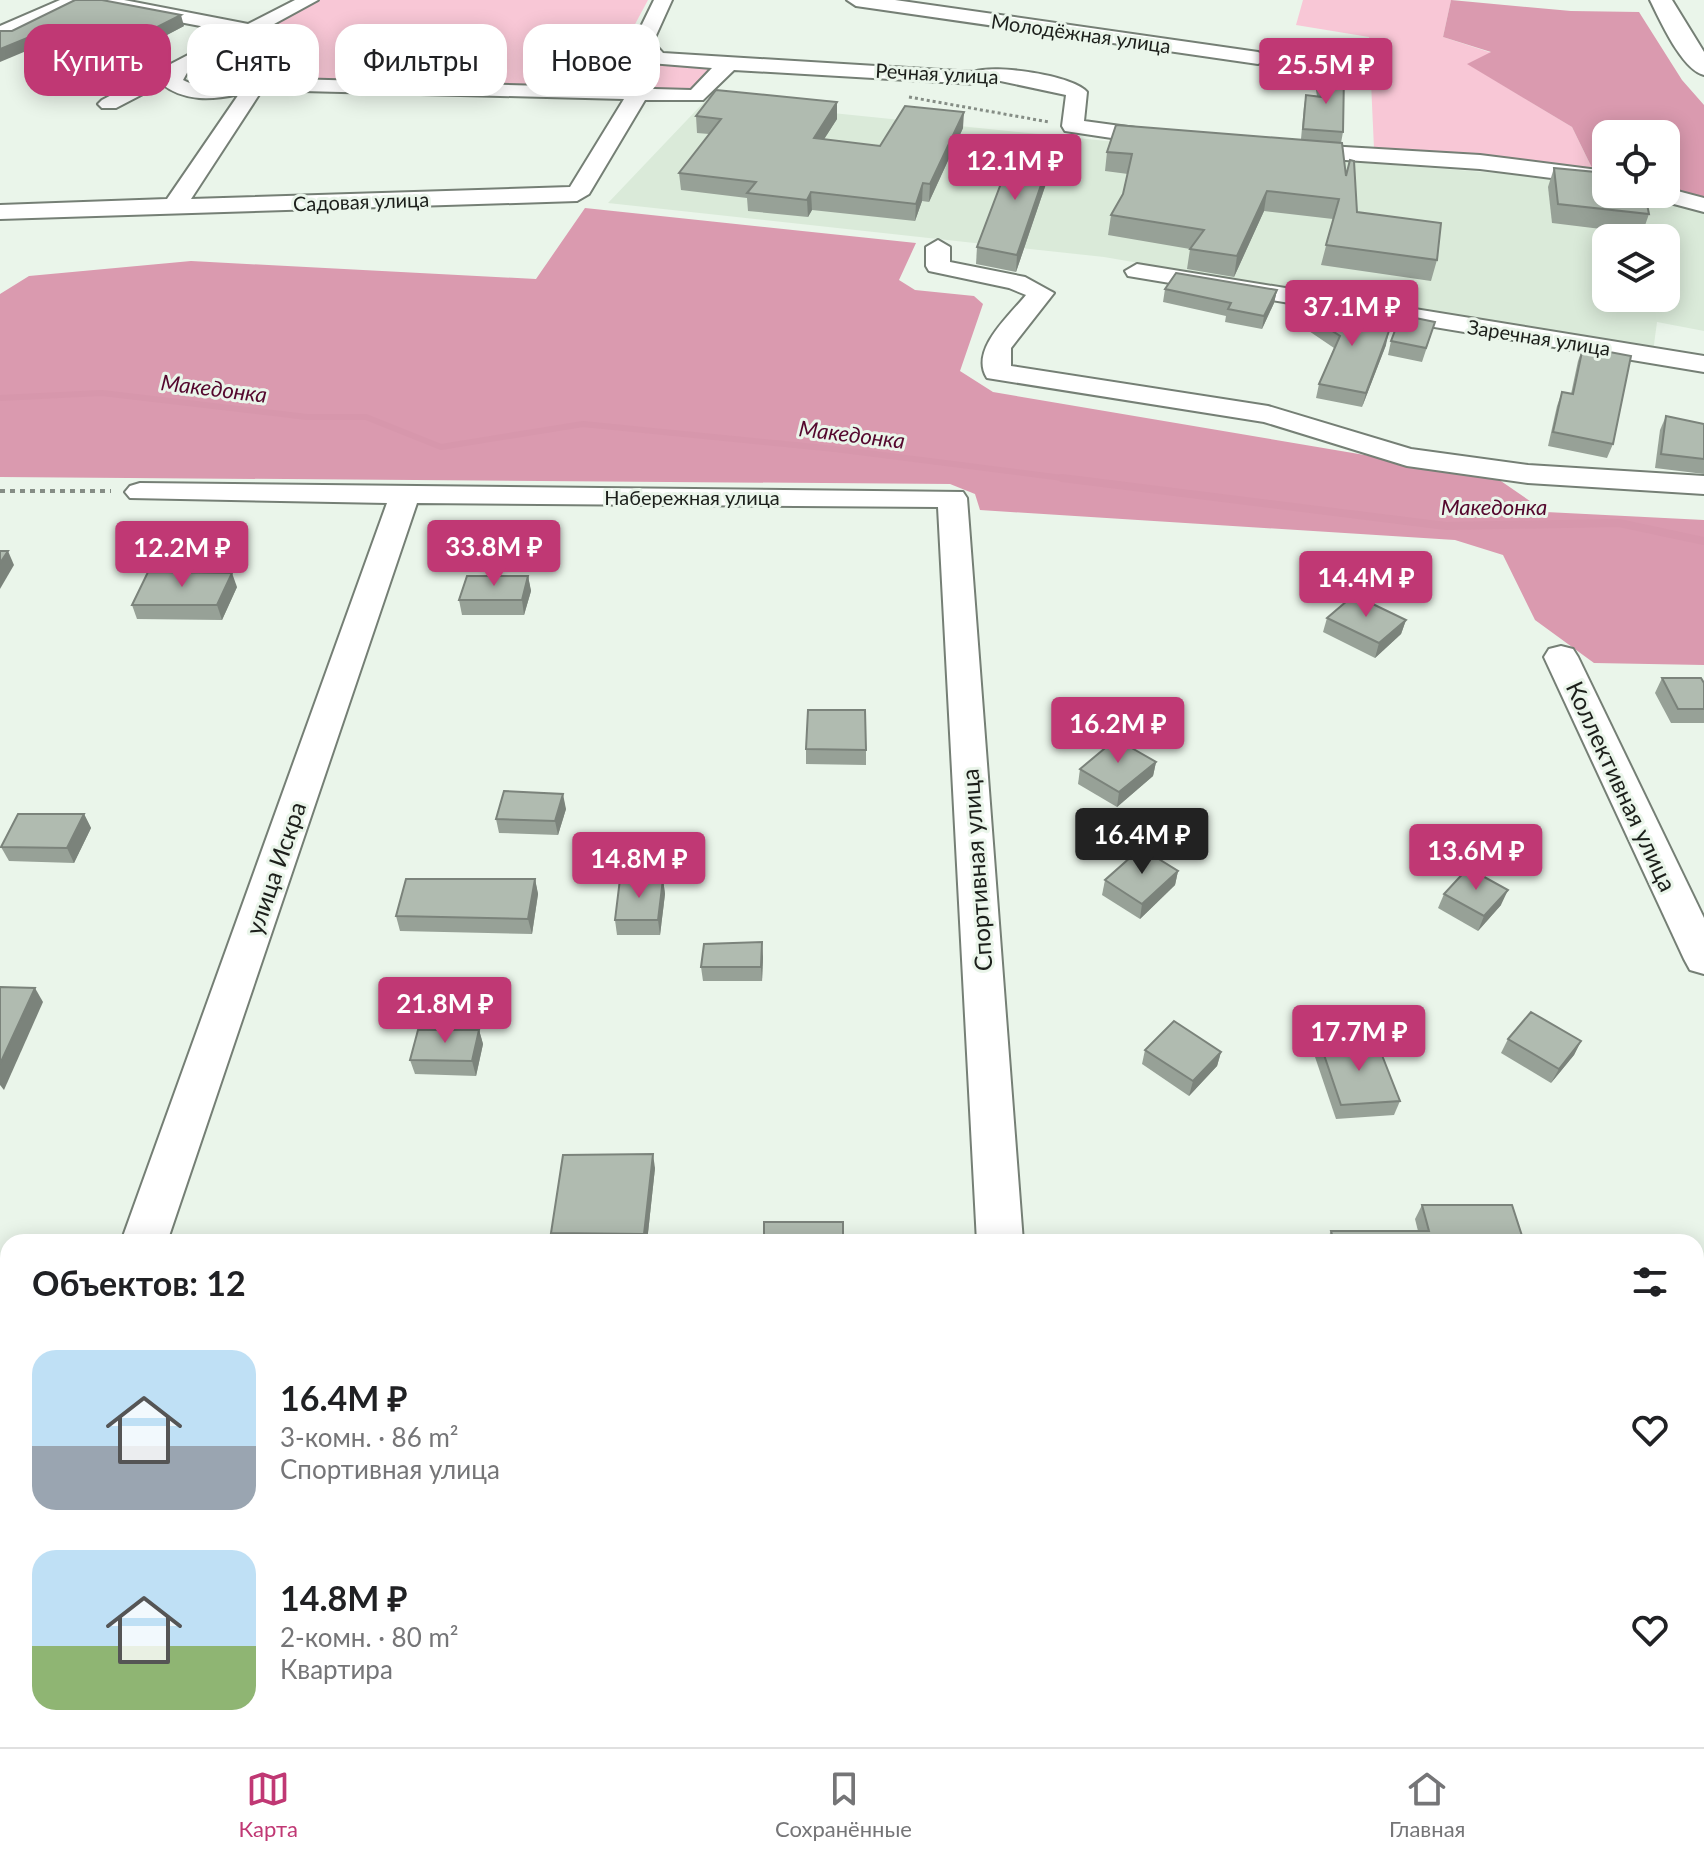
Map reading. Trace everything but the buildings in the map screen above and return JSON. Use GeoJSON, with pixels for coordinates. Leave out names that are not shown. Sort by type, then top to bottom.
{"type":"FeatureCollection","features":[{"type":"Feature","properties":{"kind":"main road"},"geometry":{"type":"LineString","coordinates":[[1661,0],[1678,34],[1704,68]]}},
{"type":"Feature","properties":{"kind":"street"},"geometry":{"type":"LineString","coordinates":[[2,30],[76,0]]}},
{"type":"Feature","properties":{"kind":"street"},"geometry":{"type":"LineString","coordinates":[[95,0],[218,24]]}},
{"type":"Feature","properties":{"kind":"street"},"geometry":{"type":"LineString","coordinates":[[261,24],[309,0]]}},
{"type":"Feature","properties":{"kind":"street","name":"Речная улица"},"geometry":{"type":"LineString","coordinates":[[663,0],[643,43],[657,59],[976,78],[989,73],[1066,86],[1077,92],[1073,126]]}},
{"type":"Feature","properties":{"kind":"street","name":"Молодёжная улица"},"geometry":{"type":"LineString","coordinates":[[856,0],[1258,58]]}},
{"type":"Feature","properties":{"kind":"street"},"geometry":{"type":"LineString","coordinates":[[989,73],[1022,0]]}},
{"type":"Feature","properties":{"kind":"street"},"geometry":{"type":"LineString","coordinates":[[660,95],[696,96],[732,63],[746,75],[768,80]]}},
{"type":"Feature","properties":{"kind":"street"},"geometry":{"type":"LineString","coordinates":[[109,104],[187,64]]}},
{"type":"Feature","properties":{"kind":"street"},"geometry":{"type":"LineString","coordinates":[[180,68],[171,82],[187,90]]}},
{"type":"Feature","properties":{"kind":"street"},"geometry":{"type":"LineString","coordinates":[[319,86],[523,91]]}},
{"type":"Feature","properties":{"kind":"street"},"geometry":{"type":"LineString","coordinates":[[0,212],[174,206],[248,96]]}},
{"type":"Feature","properties":{"kind":"street","name":"Садовая улица"},"geometry":{"type":"LineString","coordinates":[[174,206],[577,194],[637,96]]}},
{"type":"Feature","properties":{"kind":"street"},"geometry":{"type":"LineString","coordinates":[[1073,126],[1189,142]]}},
{"type":"Feature","properties":{"kind":"street"},"geometry":{"type":"LineString","coordinates":[[1265,148],[1464,161],[1592,174]]}},
{"type":"Feature","properties":{"kind":"street"},"geometry":{"type":"LineString","coordinates":[[1680,199],[1704,205]]}},
{"type":"Feature","properties":{"kind":"street"},"geometry":{"type":"LineString","coordinates":[[938,247],[938,266],[957,275],[1023,280],[1041,293],[998,347],[997,372],[1268,414],[1407,457],[1528,474],[1704,485]]}},
{"type":"Feature","properties":{"kind":"street","name":"Заречная улица"},"geometry":{"type":"LineString","coordinates":[[1137,271],[1704,364]]}},
{"type":"Feature","properties":{"kind":"street","name":"Набережная улица"},"geometry":{"type":"LineString","coordinates":[[140,492],[952,498]]}},
{"type":"Feature","properties":{"kind":"street","name":"улица Искра"},"geometry":{"type":"LineString","coordinates":[[147,1234],[405,494]]}},
{"type":"Feature","properties":{"kind":"street","name":"Спортивная улица"},"geometry":{"type":"LineString","coordinates":[[952,498],[999,1234]]}},
{"type":"Feature","properties":{"kind":"street","name":"Коллективная улица"},"geometry":{"type":"LineString","coordinates":[[1561,657],[1704,959]]}},
{"type":"Feature","properties":{"kind":"path"},"geometry":{"type":"LineString","coordinates":[[905,97],[1073,126]]}},
{"type":"Feature","properties":{"kind":"path"},"geometry":{"type":"LineString","coordinates":[[0,491],[140,492]]}},
{"type":"Feature","properties":{"kind":"shaded area"},"geometry":{"type":"Polygon","coordinates":[[[316,0],[648,0],[635,24],[523,24],[523,87],[507,87],[507,24],[335,24],[335,82],[319,81],[319,24],[269,24],[316,0]]]}},
{"type":"Feature","properties":{"kind":"shaded area"},"geometry":{"type":"Polygon","coordinates":[[[1303,0],[1451,0],[1443,37],[1492,53],[1468,64],[1572,127],[1592,170],[1374,149],[1369,37],[1296,25],[1303,0]]]}},
{"type":"Feature","properties":{"kind":"shaded area"},"geometry":{"type":"Polygon","coordinates":[[[1451,0],[1571,11],[1639,12],[1682,80],[1704,105],[1704,199],[1680,193],[1680,120],[1592,120],[1592,168],[1572,127],[1467,64],[1491,52],[1443,37],[1451,0]]]}},
{"type":"Feature","properties":{"kind":"shaded area"},"geometry":{"type":"Polygon","coordinates":[[[660,62],[716,67],[691,92],[660,91],[660,62]]]}},
{"type":"Feature","properties":{"kind":"shaded area"},"geometry":{"type":"Polygon","coordinates":[[[706,100],[1175,148],[1592,180],[1592,208],[1680,208],[1680,202],[1704,208],[1704,331],[1657,322],[1653,352],[1104,257],[608,203],[706,100]]]}},
{"type":"Feature","properties":{"kind":"shaded area"},"geometry":{"type":"Polygon","coordinates":[[[585,208],[916,243],[899,280],[915,290],[974,296],[983,304],[960,371],[993,392],[1495,477],[1546,512],[1704,520],[1704,665],[1594,663],[1535,620],[1503,555],[1455,540],[980,510],[975,494],[950,484],[0,477],[0,294],[29,276],[191,261],[536,279],[585,208]]]}},
{"type":"Feature","properties":{"kind":"waterway","name":"Македонка"},"geometry":{"type":"LineString","coordinates":[[0,398],[102,393],[307,417],[366,417],[441,447],[583,424],[835,449],[1078,480]]}},
{"type":"Feature","properties":{"kind":"waterway","name":"Македонка"},"geometry":{"type":"LineString","coordinates":[[1062,478],[1078,480]]}},
{"type":"Feature","properties":{"kind":"waterway","name":"Македонка"},"geometry":{"type":"LineString","coordinates":[[1078,480],[1446,526],[1619,523],[1704,541]]}}]}
